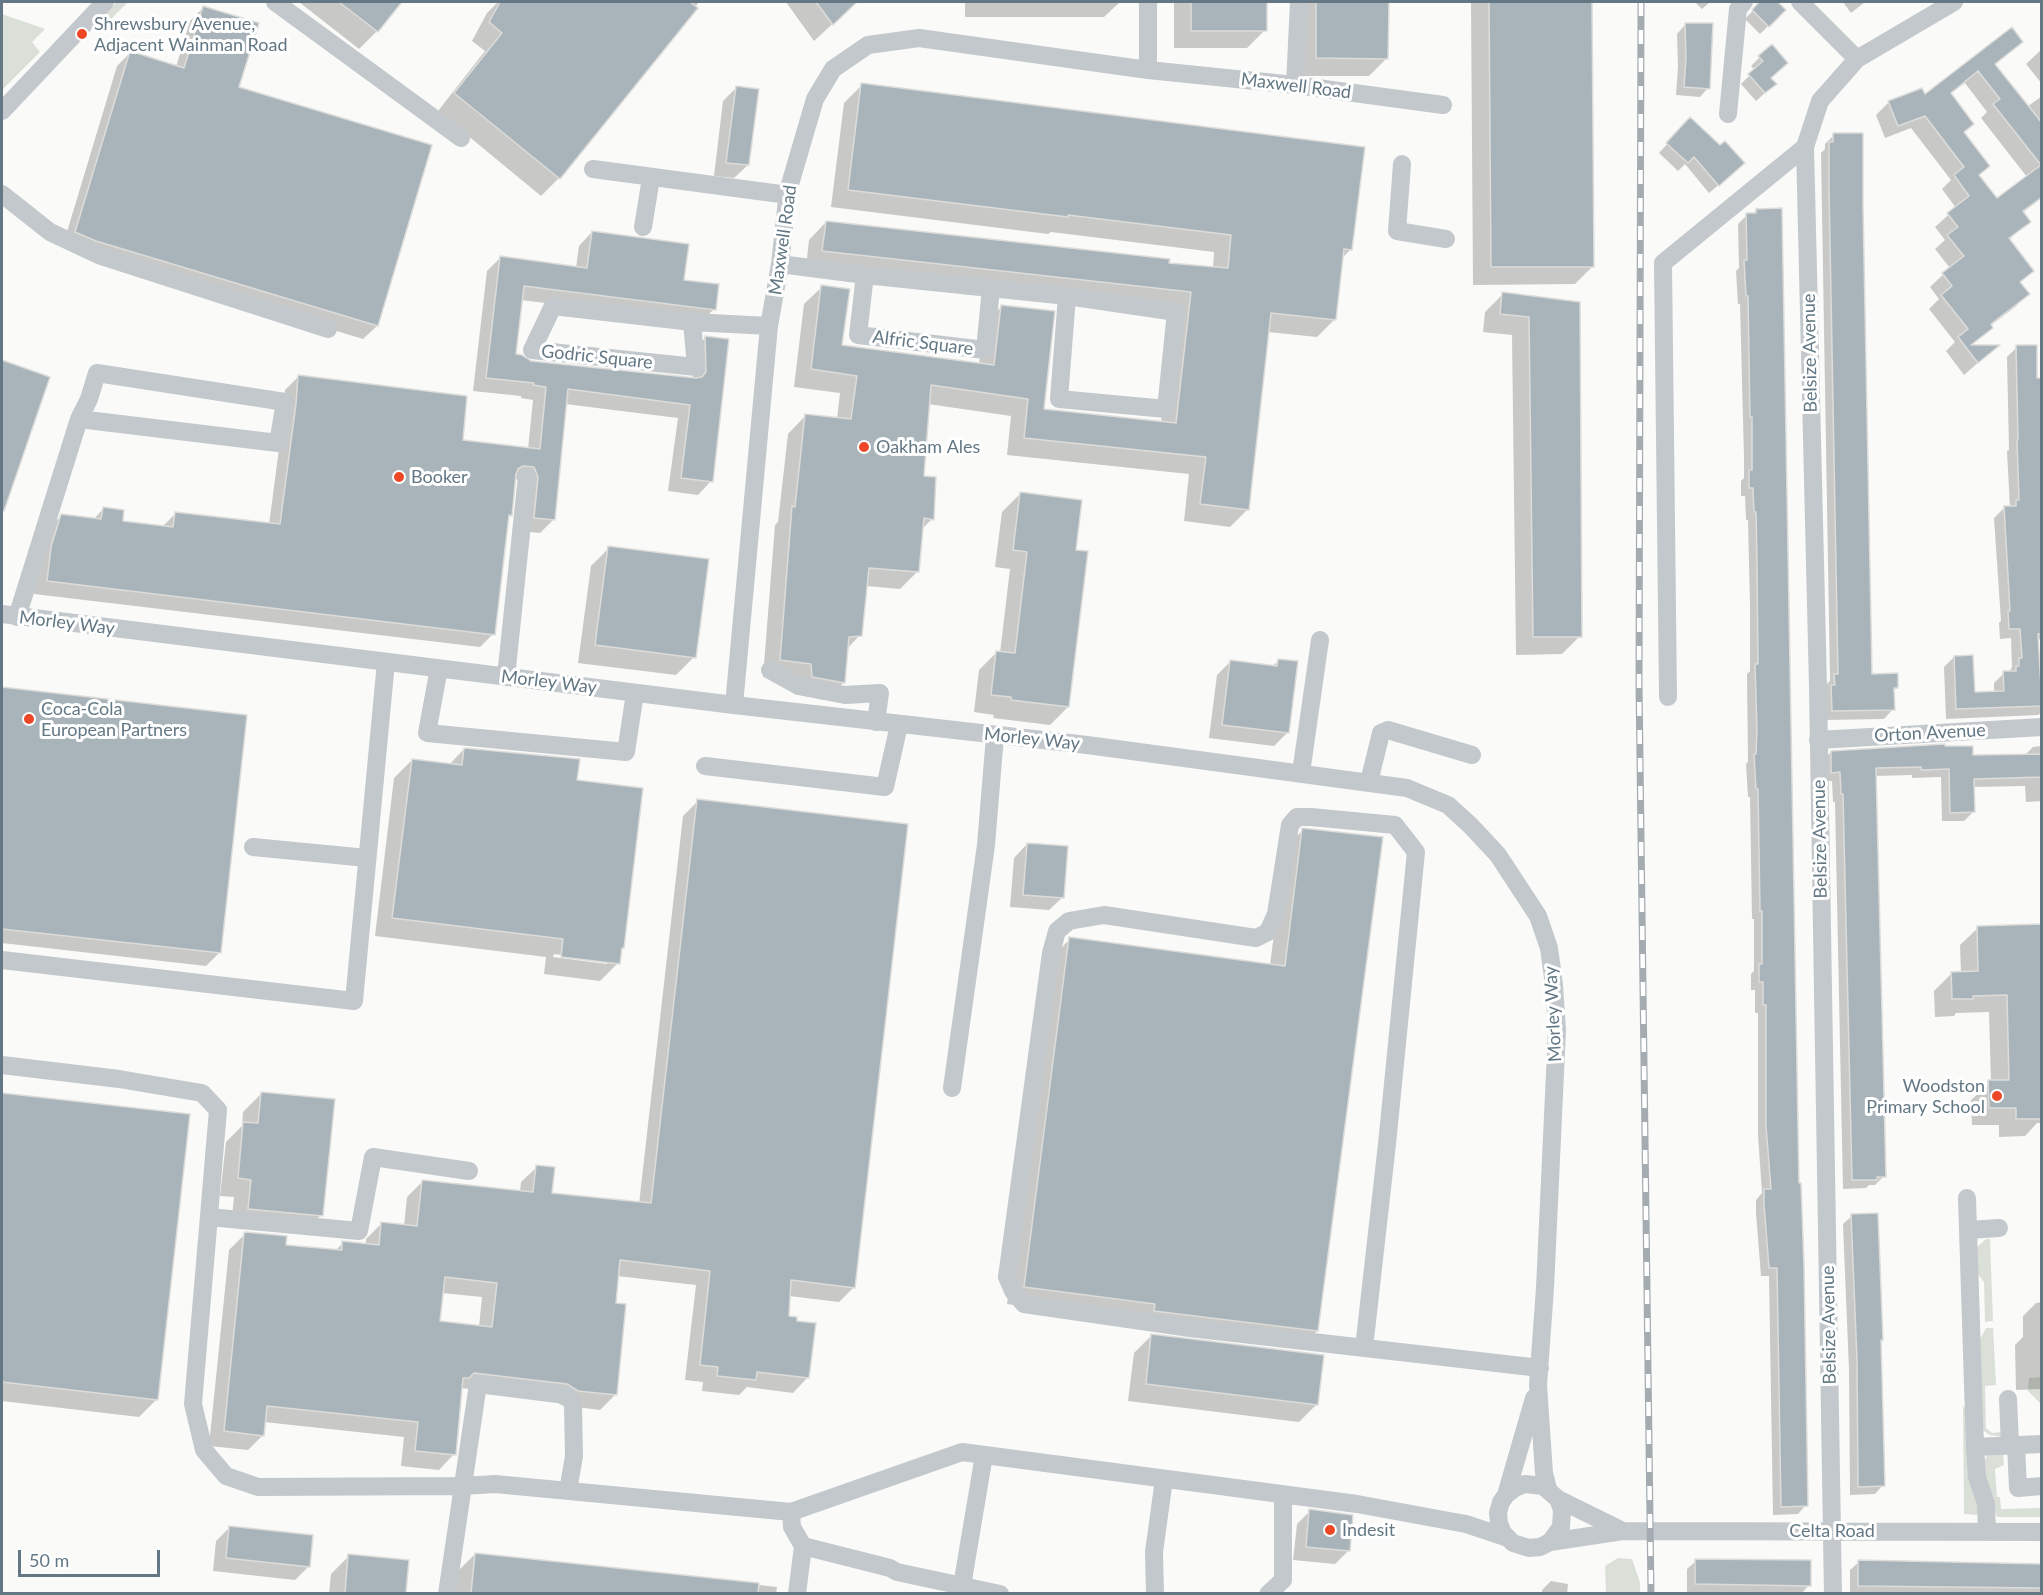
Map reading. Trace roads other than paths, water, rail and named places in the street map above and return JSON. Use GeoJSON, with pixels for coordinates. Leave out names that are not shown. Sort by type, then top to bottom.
{"type":"FeatureCollection","features":[{"type":"Feature","properties":{"kind":"street"},"geometry":{"type":"LineString","coordinates":[[2,111],[105,2]]}},
{"type":"Feature","properties":{"kind":"street"},"geometry":{"type":"LineString","coordinates":[[275,2],[461,138]]}},
{"type":"Feature","properties":{"kind":"street"},"geometry":{"type":"LineString","coordinates":[[1148,2],[1148,70]]}},
{"type":"Feature","properties":{"kind":"street"},"geometry":{"type":"LineString","coordinates":[[1295,85],[1299,2]]}},
{"type":"Feature","properties":{"kind":"street"},"geometry":{"type":"LineString","coordinates":[[1728,114],[1738,9],[1744,2]]}},
{"type":"Feature","properties":{"kind":"street"},"geometry":{"type":"LineString","coordinates":[[1800,2],[1857,59]]}},
{"type":"Feature","properties":{"kind":"street","name":"Belsize Avenue"},"geometry":{"type":"LineString","coordinates":[[1833,1593],[1828,1189],[1806,147],[1820,101],[1857,59],[1954,2]]}},
{"type":"Feature","properties":{"kind":"street","name":"Maxwell Road"},"geometry":{"type":"LineString","coordinates":[[734,705],[769,326],[780,264],[788,195],[815,99],[833,69],[868,45],[919,38],[1148,70],[1295,85],[1443,105]]}},
{"type":"Feature","properties":{"kind":"street"},"geometry":{"type":"LineString","coordinates":[[1668,697],[1664,263],[1806,147]]}},
{"type":"Feature","properties":{"kind":"street"},"geometry":{"type":"LineString","coordinates":[[1402,164],[1397,231],[1446,239]]}},
{"type":"Feature","properties":{"kind":"street"},"geometry":{"type":"LineString","coordinates":[[593,169],[788,195]]}},
{"type":"Feature","properties":{"kind":"street"},"geometry":{"type":"LineString","coordinates":[[644,227],[651,178]]}},
{"type":"Feature","properties":{"kind":"street"},"geometry":{"type":"LineString","coordinates":[[2,194],[50,232],[101,256],[328,329]]}},
{"type":"Feature","properties":{"kind":"street"},"geometry":{"type":"LineString","coordinates":[[780,264],[1067,296],[1176,312],[1166,409],[1059,399],[1067,296]]}},
{"type":"Feature","properties":{"kind":"street","name":"Alfric Square"},"geometry":{"type":"LineString","coordinates":[[865,275],[858,335],[985,350],[991,288]]}},
{"type":"Feature","properties":{"kind":"street","name":"Godric Square"},"geometry":{"type":"LineString","coordinates":[[692,322],[696,368],[532,350],[553,306],[692,322],[769,326]]}},
{"type":"Feature","properties":{"kind":"street"},"geometry":{"type":"LineString","coordinates":[[9,616],[79,419],[89,399],[96,373],[285,402],[278,443],[79,419]]}},
{"type":"Feature","properties":{"kind":"street"},"geometry":{"type":"LineString","coordinates":[[506,677],[528,476]]}},
{"type":"Feature","properties":{"kind":"street","name":"Morley Way"},"geometry":{"type":"LineString","coordinates":[[9,616],[899,725],[1087,744],[1407,788],[1448,805],[1498,855],[1538,916],[1549,948],[1557,1030],[1539,1377],[1544,1473],[1553,1494]]}},
{"type":"Feature","properties":{"kind":"street"},"geometry":{"type":"LineString","coordinates":[[1301,773],[1320,640]]}},
{"type":"Feature","properties":{"kind":"street"},"geometry":{"type":"LineString","coordinates":[[2,960],[354,1001],[386,662]]}},
{"type":"Feature","properties":{"kind":"street"},"geometry":{"type":"LineString","coordinates":[[439,668],[428,734],[626,752],[635,693]]}},
{"type":"Feature","properties":{"kind":"street"},"geometry":{"type":"LineString","coordinates":[[770,670],[799,686],[845,695],[880,693],[876,722]]}},
{"type":"Feature","properties":{"kind":"street"},"geometry":{"type":"LineString","coordinates":[[705,766],[885,787],[899,725]]}},
{"type":"Feature","properties":{"kind":"street","name":"Orton Avenue"},"geometry":{"type":"LineString","coordinates":[[1818,740],[2042,727]]}},
{"type":"Feature","properties":{"kind":"street"},"geometry":{"type":"LineString","coordinates":[[1369,782],[1381,733],[1388,730],[1472,755]]}},
{"type":"Feature","properties":{"kind":"street"},"geometry":{"type":"LineString","coordinates":[[952,1088],[986,845],[995,736]]}},
{"type":"Feature","properties":{"kind":"street"},"geometry":{"type":"LineString","coordinates":[[1364,1348],[1416,852],[1395,825],[1297,817],[1290,825],[1276,914],[1268,932],[1256,938],[1104,915],[1069,921],[1057,931],[1051,953],[1007,1277],[1012,1291],[1024,1304],[1190,1328],[1364,1348],[1539,1377]]}},
{"type":"Feature","properties":{"kind":"street"},"geometry":{"type":"LineString","coordinates":[[253,847],[367,858]]}},
{"type":"Feature","properties":{"kind":"street"},"geometry":{"type":"LineString","coordinates":[[2,1065],[119,1079],[202,1093],[218,1110],[193,1404],[204,1450],[226,1476],[258,1487],[495,1484],[791,1512],[962,1452],[1357,1504],[1466,1524],[1508,1538]]}},
{"type":"Feature","properties":{"kind":"street"},"geometry":{"type":"LineString","coordinates":[[209,1217],[359,1231],[373,1157],[468,1171]]}},
{"type":"Feature","properties":{"kind":"street"},"geometry":{"type":"LineString","coordinates":[[1967,1198],[1975,1448],[1977,1476],[1986,1504],[1987,1531]]}},
{"type":"Feature","properties":{"kind":"street"},"geometry":{"type":"LineString","coordinates":[[1969,1230],[1999,1228]]}},
{"type":"Feature","properties":{"kind":"street","name":"Morley Way"},"geometry":{"type":"LineString","coordinates":[[1506,1495],[1539,1377]]}},
{"type":"Feature","properties":{"kind":"street"},"geometry":{"type":"LineString","coordinates":[[447,1593],[478,1384],[566,1395],[573,1404],[573,1456],[568,1491]]}},
{"type":"Feature","properties":{"kind":"street"},"geometry":{"type":"LineString","coordinates":[[2008,1399],[2018,1488],[2042,1486]]}},
{"type":"Feature","properties":{"kind":"street"},"geometry":{"type":"LineString","coordinates":[[1975,1448],[2042,1444]]}},
{"type":"Feature","properties":{"kind":"street"},"geometry":{"type":"LineString","coordinates":[[962,1586],[984,1455]]}},
{"type":"Feature","properties":{"kind":"street"},"geometry":{"type":"LineString","coordinates":[[1155,1593],[1154,1552],[1164,1479]]}},
{"type":"Feature","properties":{"kind":"street"},"geometry":{"type":"LineString","coordinates":[[1525,1484],[1543,1486],[1553,1494],[1562,1510],[1561,1527],[1550,1542],[1540,1547],[1529,1548],[1513,1543],[1503,1533],[1498,1513],[1506,1495],[1525,1484]]}},
{"type":"Feature","properties":{"kind":"street","name":"Celta Road"},"geometry":{"type":"LineString","coordinates":[[1553,1494],[1623,1531]]}},
{"type":"Feature","properties":{"kind":"street"},"geometry":{"type":"LineString","coordinates":[[1268,1593],[1283,1580],[1283,1495]]}},
{"type":"Feature","properties":{"kind":"street"},"geometry":{"type":"LineString","coordinates":[[791,1512],[792,1527],[803,1546],[797,1593]]}},
{"type":"Feature","properties":{"kind":"street"},"geometry":{"type":"LineString","coordinates":[[1466,1524],[1498,1513]]}},
{"type":"Feature","properties":{"kind":"street","name":"Celta Road"},"geometry":{"type":"LineString","coordinates":[[1550,1542],[1623,1531],[2042,1532]]}},
{"type":"Feature","properties":{"kind":"street"},"geometry":{"type":"LineString","coordinates":[[803,1546],[890,1568],[897,1572],[1000,1593]]}},
{"type":"Feature","properties":{"kind":"railway"},"geometry":{"type":"LineString","coordinates":[[1641,2],[1639,684],[1651,1594]]}},
{"type":"Feature","properties":{"kind":"place","name":"Shrewsbury Avenue, Adjacent Wainman Road"},"geometry":{"type":"Point","coordinates":[82,34]}},
{"type":"Feature","properties":{"kind":"place","name":"Oakham Ales"},"geometry":{"type":"Point","coordinates":[864,447]}},
{"type":"Feature","properties":{"kind":"place","name":"Booker"},"geometry":{"type":"Point","coordinates":[399,477]}},
{"type":"Feature","properties":{"kind":"place","name":"Coca-Cola European Partners"},"geometry":{"type":"Point","coordinates":[29,719]}},
{"type":"Feature","properties":{"kind":"place","name":"Woodston Primary School"},"geometry":{"type":"Point","coordinates":[1997,1096]}},
{"type":"Feature","properties":{"kind":"place","name":"Indesit"},"geometry":{"type":"Point","coordinates":[1330,1530]}}]}
